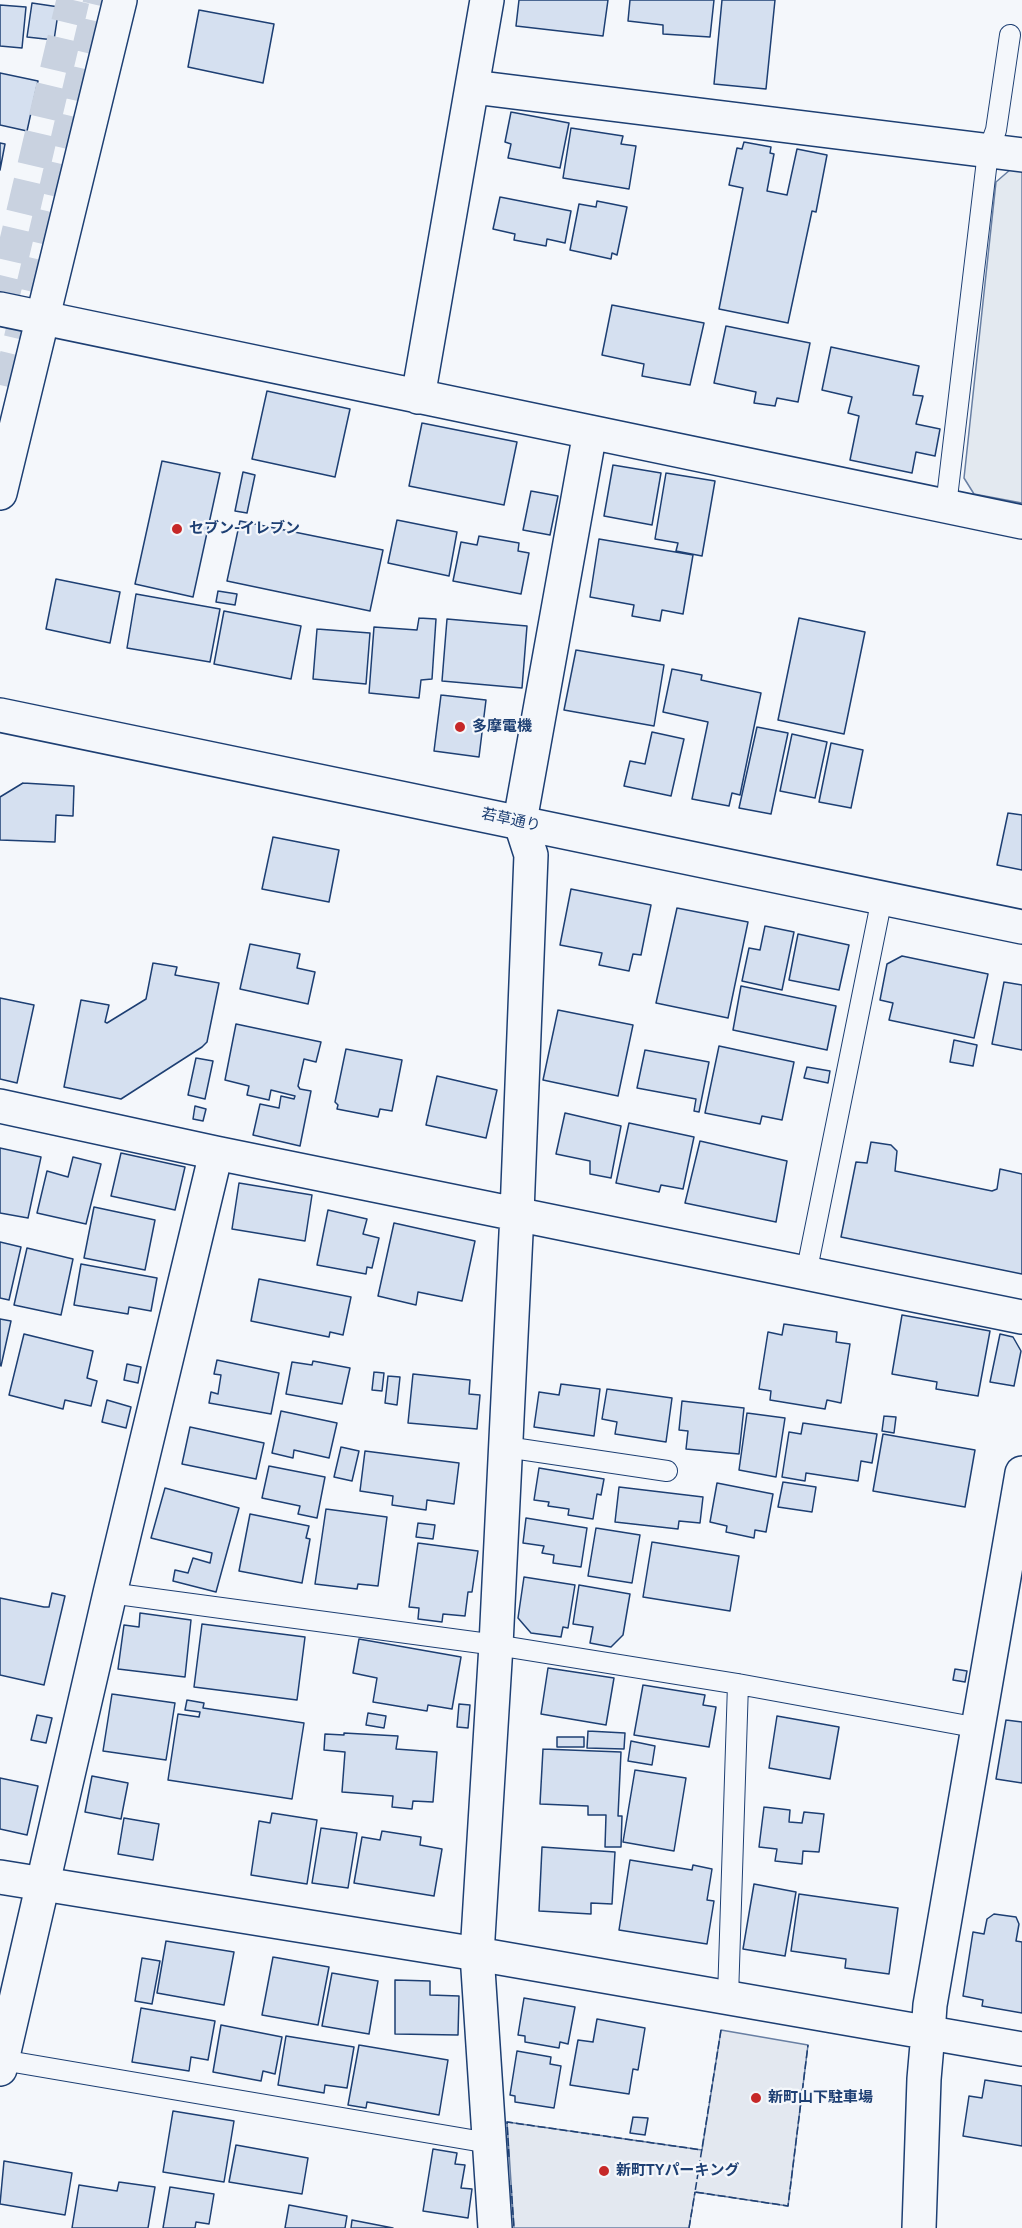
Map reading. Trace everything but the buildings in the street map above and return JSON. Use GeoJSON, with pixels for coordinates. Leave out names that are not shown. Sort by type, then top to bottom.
{"type":"FeatureCollection","features":[{"type":"Feature","properties":{"kind":"street"},"geometry":{"type":"LineString","coordinates":[[0,493],[120,0]]}},
{"type":"Feature","properties":{"kind":"street"},"geometry":{"type":"LineString","coordinates":[[418,397],[487,0]]}},
{"type":"Feature","properties":{"kind":"street"},"geometry":{"type":"LineString","coordinates":[[472,87],[1022,155]]}},
{"type":"Feature","properties":{"kind":"street"},"geometry":{"type":"LineString","coordinates":[[0,309],[1022,522]]}},
{"type":"Feature","properties":{"kind":"street"},"geometry":{"type":"LineString","coordinates":[[495,2228],[477,1954],[506,1447],[531,855],[520,821],[590,432]]}},
{"type":"Feature","properties":{"kind":"street","name":"若草通り"},"geometry":{"type":"LineString","coordinates":[[0,715],[520,821],[1022,927]]}},
{"type":"Feature","properties":{"kind":"street"},"geometry":{"type":"LineString","coordinates":[[0,1106],[216,1153],[1022,1317]]}},
{"type":"Feature","properties":{"kind":"street"},"geometry":{"type":"LineString","coordinates":[[1,2065],[110,1593],[216,1153]]}},
{"type":"Feature","properties":{"kind":"street"},"geometry":{"type":"LineString","coordinates":[[920,2228],[924,2079],[930,2006],[1022,1473]]}},
{"type":"Feature","properties":{"kind":"street"},"geometry":{"type":"LineString","coordinates":[[0,1877],[477,1954],[1022,2049]]}},
{"type":"Feature","properties":{"kind":"lane"},"geometry":{"type":"LineString","coordinates":[[946,506],[988,152],[996,130],[1010,35]]}},
{"type":"Feature","properties":{"kind":"lane"},"geometry":{"type":"LineString","coordinates":[[806,1274],[882,898]]}},
{"type":"Feature","properties":{"kind":"lane"},"geometry":{"type":"LineString","coordinates":[[506,1447],[667,1471]]}},
{"type":"Feature","properties":{"kind":"lane"},"geometry":{"type":"LineString","coordinates":[[110,1593],[496,1645],[738,1684],[979,1728]]}},
{"type":"Feature","properties":{"kind":"lane"},"geometry":{"type":"LineString","coordinates":[[728,1997],[738,1684]]}},
{"type":"Feature","properties":{"kind":"lane"},"geometry":{"type":"LineString","coordinates":[[1,2065],[489,2143]]}},
{"type":"Feature","properties":{"kind":"shaded area"},"geometry":{"type":"Polygon","coordinates":[[[1011,169],[1022,171],[1022,503],[974,494],[964,478],[996,182],[1011,169]]]}},
{"type":"Feature","properties":{"kind":"shaded area"},"geometry":{"type":"Polygon","coordinates":[[[721,2030],[808,2045],[788,2206],[695,2192],[689,2228],[514,2228],[507,2122],[702,2150],[721,2030]]]}},
{"type":"Feature","properties":{"kind":"tunnel"},"geometry":{"type":"LineString","coordinates":[[0,309],[73,0]]}},
{"type":"Feature","properties":{"kind":"tunnel"},"geometry":{"type":"LineString","coordinates":[[9,387],[100,0]]}},
{"type":"Feature","properties":{"kind":"fence"},"geometry":{"type":"LineString","coordinates":[[721,2030],[695,2192],[788,2206],[808,2045]]}},
{"type":"Feature","properties":{"kind":"fence"},"geometry":{"type":"LineString","coordinates":[[509,2157],[507,2122],[702,2150]]}},
{"type":"Feature","properties":{"kind":"fence"},"geometry":{"type":"LineString","coordinates":[[511,2185],[514,2228]]}},
{"type":"Feature","properties":{"kind":"fence"},"geometry":{"type":"LineString","coordinates":[[689,2228],[695,2192]]}},
{"type":"Feature","properties":{"kind":"place","name":"セブン-イレブン"},"geometry":{"type":"Point","coordinates":[177,529]}},
{"type":"Feature","properties":{"kind":"place","name":"多摩電機"},"geometry":{"type":"Point","coordinates":[460,727]}},
{"type":"Feature","properties":{"kind":"place","name":"新町山下駐車場"},"geometry":{"type":"Point","coordinates":[756,2098]}},
{"type":"Feature","properties":{"kind":"place","name":"新町TYパーキング"},"geometry":{"type":"Point","coordinates":[604,2171]}}]}
